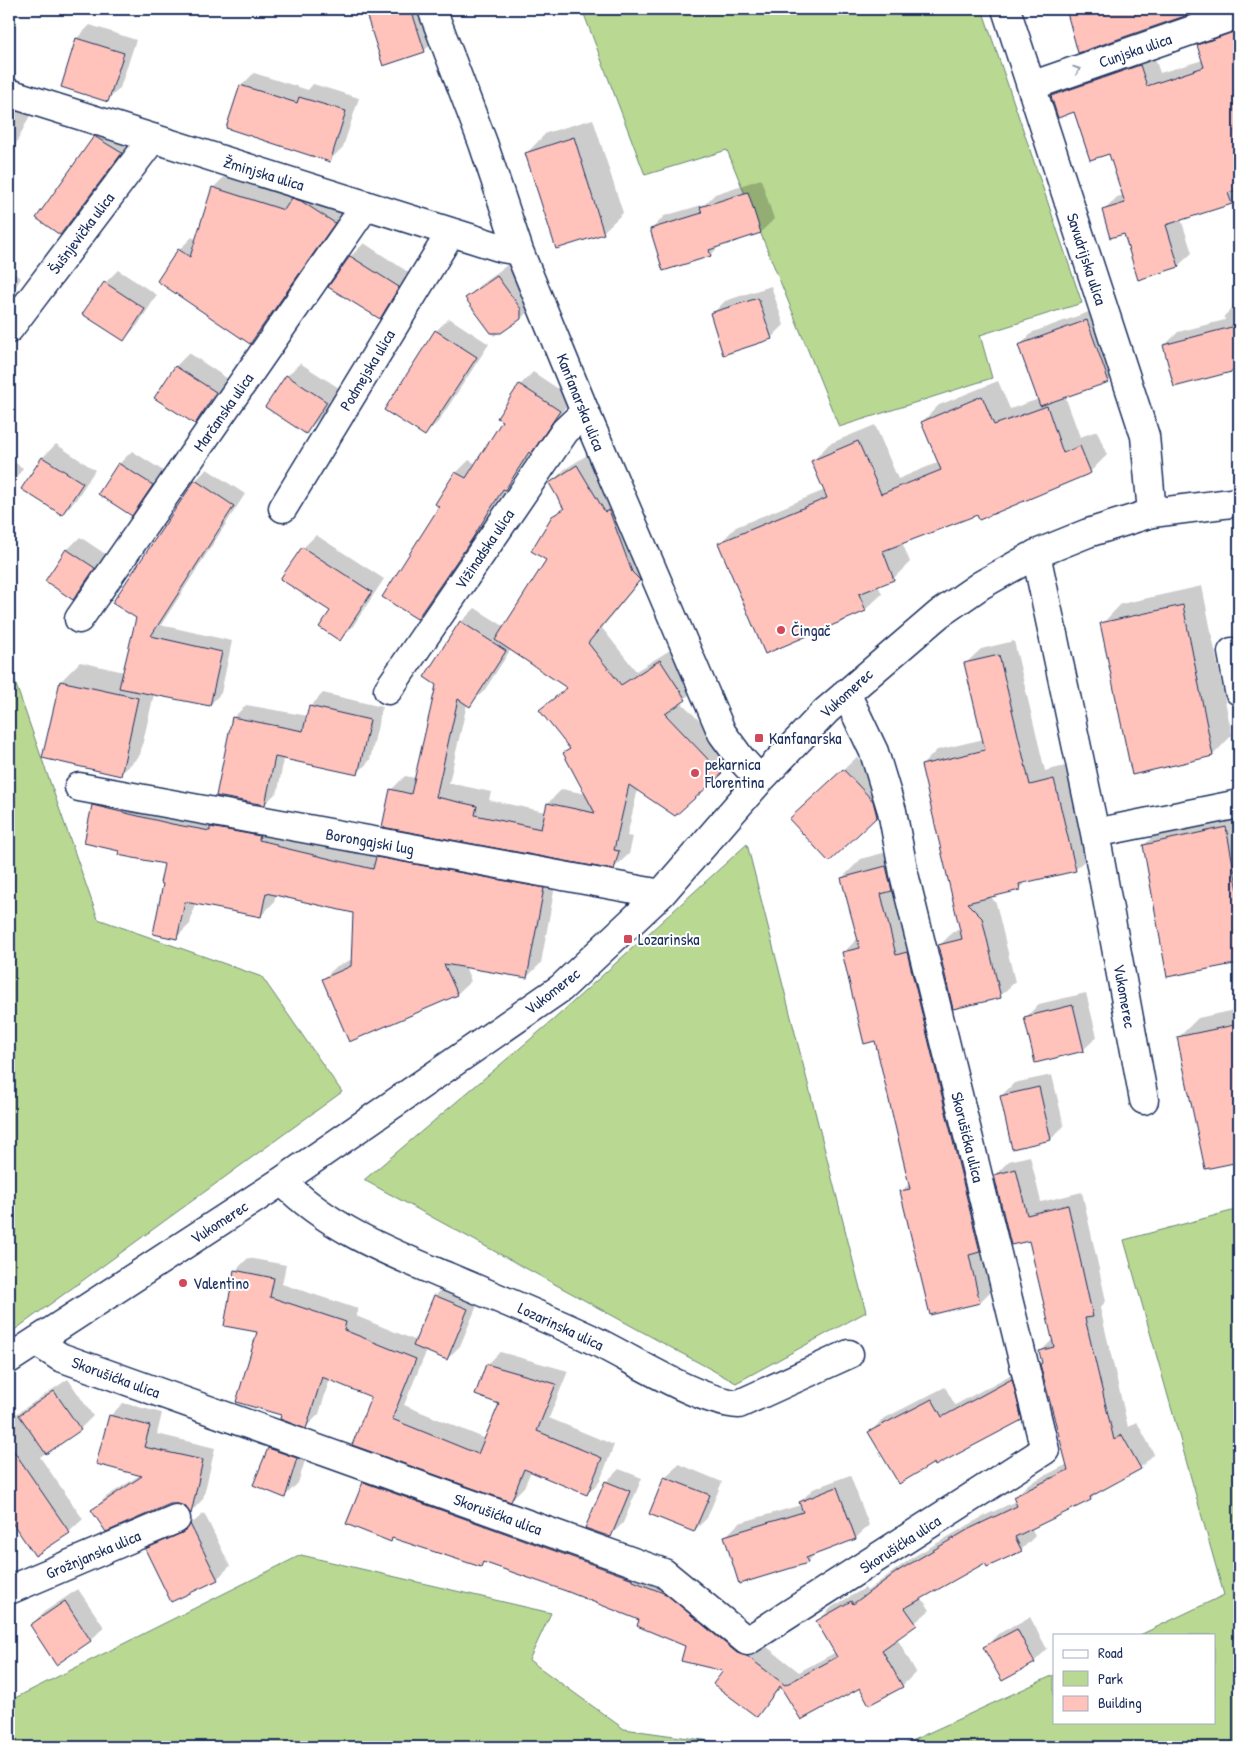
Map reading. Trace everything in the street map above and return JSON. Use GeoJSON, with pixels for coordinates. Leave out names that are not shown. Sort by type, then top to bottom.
{"type":"FeatureCollection","features":[{"type":"Feature","properties":{"kind":"street","name":"Kanfanarska ulica"},"geometry":{"type":"LineString","coordinates":[[432,9],[484,143],[519,250],[585,412],[722,733],[740,759],[760,780]]}},
{"type":"Feature","properties":{"kind":"street","name":"Savudrijska ulica"},"geometry":{"type":"LineString","coordinates":[[1006,9],[1145,436],[1152,513]]}},
{"type":"Feature","properties":{"kind":"street","name":"Cunjska ulica"},"geometry":{"type":"LineString","coordinates":[[1031,86],[1239,14]]}},
{"type":"Feature","properties":{"kind":"street","name":"Žminjska ulica"},"geometry":{"type":"LineString","coordinates":[[9,93],[502,248],[519,250]]}},
{"type":"Feature","properties":{"kind":"street","name":"Šušnjevička ulica"},"geometry":{"type":"LineString","coordinates":[[9,329],[153,138]]}},
{"type":"Feature","properties":{"kind":"street","name":"Marčanska ulica"},"geometry":{"type":"LineString","coordinates":[[79,619],[366,205]]}},
{"type":"Feature","properties":{"kind":"street","name":"Podmejska ulica"},"geometry":{"type":"LineString","coordinates":[[283,508],[452,232]]}},
{"type":"Feature","properties":{"kind":"street","name":"Vižinadska ulica"},"geometry":{"type":"LineString","coordinates":[[388,690],[565,431],[585,412]]}},
{"type":"Feature","properties":{"kind":"street","name":"Vukomerec"},"geometry":{"type":"LineString","coordinates":[[9,1359],[282,1181],[561,988],[661,894],[760,780],[846,692],[939,614],[1005,570],[1036,554],[1088,533],[1152,513],[1239,502]]}},
{"type":"Feature","properties":{"kind":"street","name":"Vukomerec"},"geometry":{"type":"LineString","coordinates":[[1036,554],[1095,833],[1144,1100]]}},
{"type":"Feature","properties":{"kind":"street"},"geometry":{"type":"LineString","coordinates":[[1232,652],[1239,691]]}},
{"type":"Feature","properties":{"kind":"street","name":"Skorušićka ulica"},"geometry":{"type":"LineString","coordinates":[[37,1342],[60,1357],[664,1573],[747,1641],[1045,1450],[904,874],[892,811],[874,752],[846,692]]}},
{"type":"Feature","properties":{"kind":"street","name":"Borongajski lug"},"geometry":{"type":"LineString","coordinates":[[79,787],[661,894]]}},
{"type":"Feature","properties":{"kind":"street"},"geometry":{"type":"LineString","coordinates":[[1095,833],[1239,804]]}},
{"type":"Feature","properties":{"kind":"street","name":"Lozarinska ulica"},"geometry":{"type":"LineString","coordinates":[[282,1181],[297,1196],[328,1219],[381,1249],[588,1337],[673,1381],[726,1403],[739,1404],[849,1354]]}},
{"type":"Feature","properties":{"kind":"street","name":"Grožnjanska ulica"},"geometry":{"type":"LineString","coordinates":[[9,1590],[176,1519]]}},
{"type":"Feature","properties":{"kind":"green space"},"geometry":{"type":"Polygon","coordinates":[[[582,9],[982,9],[1082,303],[980,335],[992,378],[839,427],[727,150],[645,175],[582,9]]]}},
{"type":"Feature","properties":{"kind":"green space"},"geometry":{"type":"Polygon","coordinates":[[[9,665],[98,919],[262,977],[342,1092],[9,1334],[9,665]]]}},
{"type":"Feature","properties":{"kind":"green space"},"geometry":{"type":"Polygon","coordinates":[[[747,844],[866,1312],[736,1383],[364,1180],[552,1021],[747,844]]]}},
{"type":"Feature","properties":{"kind":"green space"},"geometry":{"type":"Polygon","coordinates":[[[1239,1209],[1239,1747],[898,1747],[1053,1675],[1053,1724],[1216,1724],[1216,1634],[1142,1634],[1224,1595],[1124,1240],[1239,1209]]]}},
{"type":"Feature","properties":{"kind":"green space"},"geometry":{"type":"Polygon","coordinates":[[[301,1555],[551,1613],[529,1660],[624,1729],[753,1747],[9,1747],[9,1701],[301,1555]]]}},
{"type":"Feature","properties":{"kind":"building"},"geometry":{"type":"Polygon","coordinates":[[[394,9],[411,9],[425,52],[383,66],[367,17],[394,9]]]}},
{"type":"Feature","properties":{"kind":"building"},"geometry":{"type":"Polygon","coordinates":[[[1066,9],[1202,9],[1202,10],[1078,53],[1066,9]]]}},
{"type":"Feature","properties":{"kind":"building"},"geometry":{"type":"Polygon","coordinates":[[[1236,31],[1239,40],[1239,189],[1228,193],[1232,204],[1166,225],[1179,267],[1138,280],[1124,234],[1110,238],[1102,210],[1125,203],[1109,154],[1090,160],[1074,112],[1058,118],[1051,96],[1140,65],[1147,86],[1204,67],[1197,45],[1236,31]]]}},
{"type":"Feature","properties":{"kind":"building"},"geometry":{"type":"Polygon","coordinates":[[[76,38],[124,53],[108,102],[61,87],[76,38]]]}},
{"type":"Feature","properties":{"kind":"building"},"geometry":{"type":"Polygon","coordinates":[[[240,85],[297,103],[299,97],[346,111],[330,162],[226,128],[240,85]]]}},
{"type":"Feature","properties":{"kind":"building"},"geometry":{"type":"Polygon","coordinates":[[[94,136],[122,153],[60,235],[36,218],[94,136]]]}},
{"type":"Feature","properties":{"kind":"building"},"geometry":{"type":"Polygon","coordinates":[[[574,137],[604,234],[556,249],[525,153],[574,137]]]}},
{"type":"Feature","properties":{"kind":"building"},"geometry":{"type":"Polygon","coordinates":[[[212,187],[284,210],[292,198],[301,201],[335,223],[250,344],[157,281],[178,249],[190,257],[212,187]]]}},
{"type":"Feature","properties":{"kind":"building"},"geometry":{"type":"Polygon","coordinates":[[[748,192],[761,233],[709,250],[711,256],[663,271],[650,229],[702,213],[700,207],[748,192]]]}},
{"type":"Feature","properties":{"kind":"building"},"geometry":{"type":"Polygon","coordinates":[[[350,256],[399,287],[380,319],[328,287],[350,256]]]}},
{"type":"Feature","properties":{"kind":"building"},"geometry":{"type":"Polygon","coordinates":[[[497,276],[521,309],[521,319],[501,333],[491,333],[465,298],[497,276]]]}},
{"type":"Feature","properties":{"kind":"building"},"geometry":{"type":"Polygon","coordinates":[[[104,282],[145,309],[124,341],[82,314],[104,282]]]}},
{"type":"Feature","properties":{"kind":"building"},"geometry":{"type":"Polygon","coordinates":[[[758,298],[772,339],[723,355],[710,313],[758,298]]]}},
{"type":"Feature","properties":{"kind":"building"},"geometry":{"type":"Polygon","coordinates":[[[1087,320],[1109,382],[1040,406],[1018,345],[1087,320]]]}},
{"type":"Feature","properties":{"kind":"building"},"geometry":{"type":"Polygon","coordinates":[[[1239,325],[1239,370],[1174,387],[1163,345],[1239,325]]]}},
{"type":"Feature","properties":{"kind":"building"},"geometry":{"type":"Polygon","coordinates":[[[435,330],[477,357],[425,436],[384,410],[435,330]]]}},
{"type":"Feature","properties":{"kind":"building"},"geometry":{"type":"Polygon","coordinates":[[[175,366],[216,392],[195,424],[154,398],[175,366]]]}},
{"type":"Feature","properties":{"kind":"building"},"geometry":{"type":"Polygon","coordinates":[[[286,375],[327,402],[306,434],[265,407],[286,375]]]}},
{"type":"Feature","properties":{"kind":"building"},"geometry":{"type":"Polygon","coordinates":[[[519,384],[560,411],[531,454],[529,452],[505,490],[503,489],[472,539],[417,619],[382,597],[439,507],[435,504],[455,472],[466,478],[502,421],[497,418],[519,384]]]}},
{"type":"Feature","properties":{"kind":"building"},"geometry":{"type":"Polygon","coordinates":[[[982,396],[994,425],[1047,406],[1063,453],[1080,446],[1091,473],[979,520],[977,515],[883,551],[894,580],[859,594],[866,611],[765,654],[718,543],[827,498],[811,461],[858,441],[881,494],[941,470],[921,422],[982,396]]]}},
{"type":"Feature","properties":{"kind":"building"},"geometry":{"type":"Polygon","coordinates":[[[42,457],[83,483],[62,515],[21,489],[42,457]]]}},
{"type":"Feature","properties":{"kind":"building"},"geometry":{"type":"Polygon","coordinates":[[[118,463],[153,485],[132,516],[98,494],[118,463]]]}},
{"type":"Feature","properties":{"kind":"building"},"geometry":{"type":"Polygon","coordinates":[[[577,465],[605,512],[609,510],[632,572],[640,580],[588,643],[621,685],[660,660],[686,700],[665,714],[722,774],[675,816],[629,785],[614,850],[619,851],[614,870],[382,827],[390,789],[411,794],[436,685],[424,677],[460,621],[506,651],[470,707],[458,699],[436,797],[477,806],[475,815],[541,829],[547,803],[595,813],[563,753],[570,749],[539,710],[567,688],[495,640],[546,560],[531,551],[552,516],[564,509],[549,483],[577,465]]]}},
{"type":"Feature","properties":{"kind":"building"},"geometry":{"type":"Polygon","coordinates":[[[195,480],[234,506],[151,636],[222,652],[210,706],[119,688],[136,618],[112,603],[195,480]]]}},
{"type":"Feature","properties":{"kind":"building"},"geometry":{"type":"Polygon","coordinates":[[[302,547],[372,592],[340,641],[319,627],[330,611],[280,579],[302,547]]]}},
{"type":"Feature","properties":{"kind":"building"},"geometry":{"type":"Polygon","coordinates":[[[66,549],[95,568],[73,600],[45,581],[66,549]]]}},
{"type":"Feature","properties":{"kind":"building"},"geometry":{"type":"Polygon","coordinates":[[[1183,605],[1213,756],[1132,775],[1100,623],[1183,605]]]}},
{"type":"Feature","properties":{"kind":"building"},"geometry":{"type":"Polygon","coordinates":[[[999,655],[1030,785],[1054,779],[1076,871],[1019,884],[1020,890],[967,903],[982,918],[1001,998],[953,1009],[938,945],[962,939],[921,765],[985,750],[964,663],[999,655]]]}},
{"type":"Feature","properties":{"kind":"building"},"geometry":{"type":"Polygon","coordinates":[[[60,681],[138,698],[121,776],[42,758],[60,681]]]}},
{"type":"Feature","properties":{"kind":"building"},"geometry":{"type":"Polygon","coordinates":[[[309,706],[370,720],[358,775],[275,757],[265,805],[216,796],[232,717],[303,731],[309,706]]]}},
{"type":"Feature","properties":{"kind":"building"},"geometry":{"type":"Polygon","coordinates":[[[843,769],[873,801],[877,817],[829,862],[789,819],[843,769]]]}},
{"type":"Feature","properties":{"kind":"building"},"geometry":{"type":"Polygon","coordinates":[[[92,805],[172,824],[210,831],[210,827],[260,836],[259,840],[276,844],[276,846],[373,869],[376,857],[544,888],[527,978],[444,964],[458,995],[349,1042],[322,979],[351,966],[353,913],[266,893],[261,917],[185,902],[177,939],[153,934],[163,884],[160,883],[164,864],[118,855],[119,851],[84,843],[92,805]]]}},
{"type":"Feature","properties":{"kind":"building"},"geometry":{"type":"Polygon","coordinates":[[[1226,827],[1239,896],[1239,963],[1167,977],[1143,845],[1226,827]]]}},
{"type":"Feature","properties":{"kind":"building"},"geometry":{"type":"Polygon","coordinates":[[[886,866],[892,891],[881,894],[896,955],[907,952],[980,1252],[969,1255],[980,1303],[930,1315],[900,1191],[910,1189],[875,1041],[864,1044],[842,952],[860,948],[841,878],[886,866]]]}},
{"type":"Feature","properties":{"kind":"building"},"geometry":{"type":"Polygon","coordinates":[[[1073,1005],[1084,1051],[1035,1063],[1024,1017],[1073,1005]]]}},
{"type":"Feature","properties":{"kind":"building"},"geometry":{"type":"Polygon","coordinates":[[[1239,1024],[1239,1162],[1205,1169],[1177,1037],[1239,1024]]]}},
{"type":"Feature","properties":{"kind":"building"},"geometry":{"type":"Polygon","coordinates":[[[1039,1087],[1051,1140],[1012,1149],[1000,1096],[1039,1087]]]}},
{"type":"Feature","properties":{"kind":"building"},"geometry":{"type":"Polygon","coordinates":[[[1016,1169],[1027,1215],[1068,1205],[1093,1317],[1085,1318],[1114,1440],[1122,1435],[1141,1469],[1090,1497],[1091,1500],[1015,1537],[1022,1551],[987,1567],[985,1563],[905,1608],[917,1625],[882,1650],[903,1687],[869,1705],[860,1688],[801,1720],[780,1686],[757,1717],[713,1684],[723,1671],[681,1661],[685,1646],[637,1626],[639,1620],[566,1591],[483,1562],[481,1567],[392,1538],[391,1542],[346,1524],[363,1482],[633,1579],[633,1581],[666,1594],[737,1653],[747,1656],[785,1685],[837,1657],[816,1621],[851,1601],[853,1604],[898,1571],[969,1529],[1017,1506],[1013,1497],[1068,1470],[1040,1364],[1042,1363],[1039,1351],[1054,1347],[1029,1241],[1011,1245],[994,1175],[1016,1169]]]}},
{"type":"Feature","properties":{"kind":"building"},"geometry":{"type":"Polygon","coordinates":[[[234,1270],[274,1278],[270,1297],[346,1322],[344,1330],[416,1359],[392,1419],[478,1454],[499,1404],[475,1395],[486,1364],[556,1384],[537,1431],[602,1458],[587,1495],[524,1469],[511,1502],[352,1445],[371,1397],[322,1377],[306,1429],[280,1419],[281,1415],[236,1402],[257,1332],[224,1326],[234,1270]]]}},
{"type":"Feature","properties":{"kind":"building"},"geometry":{"type":"Polygon","coordinates":[[[434,1295],[468,1309],[447,1360],[413,1346],[434,1295]]]}},
{"type":"Feature","properties":{"kind":"building"},"geometry":{"type":"Polygon","coordinates":[[[1012,1379],[1022,1420],[935,1466],[934,1463],[899,1484],[868,1432],[932,1399],[942,1417],[1012,1379]]]}},
{"type":"Feature","properties":{"kind":"building"},"geometry":{"type":"Polygon","coordinates":[[[54,1391],[81,1430],[46,1454],[19,1415],[54,1391]]]}},
{"type":"Feature","properties":{"kind":"building"},"geometry":{"type":"Polygon","coordinates":[[[109,1415],[150,1426],[144,1447],[203,1460],[191,1514],[185,1506],[170,1504],[106,1532],[91,1510],[142,1476],[96,1464],[109,1415]]]}},
{"type":"Feature","properties":{"kind":"building"},"geometry":{"type":"Polygon","coordinates":[[[9,1444],[70,1533],[35,1556],[9,1518],[9,1444]]]}},
{"type":"Feature","properties":{"kind":"building"},"geometry":{"type":"Polygon","coordinates":[[[268,1448],[297,1458],[285,1498],[253,1485],[268,1448]]]}},
{"type":"Feature","properties":{"kind":"building"},"geometry":{"type":"Polygon","coordinates":[[[664,1477],[710,1495],[694,1532],[649,1514],[664,1477]]]}},
{"type":"Feature","properties":{"kind":"building"},"geometry":{"type":"Polygon","coordinates":[[[605,1481],[630,1491],[611,1537],[585,1528],[605,1481]]]}},
{"type":"Feature","properties":{"kind":"building"},"geometry":{"type":"Polygon","coordinates":[[[837,1487],[856,1539],[806,1558],[808,1563],[739,1584],[724,1536],[803,1512],[799,1502],[837,1487]]]}},
{"type":"Feature","properties":{"kind":"building"},"geometry":{"type":"Polygon","coordinates":[[[190,1524],[218,1580],[171,1602],[145,1549],[182,1533],[190,1524]]]}},
{"type":"Feature","properties":{"kind":"building"},"geometry":{"type":"Polygon","coordinates":[[[65,1601],[91,1641],[56,1665],[30,1625],[65,1601]]]}},
{"type":"Feature","properties":{"kind":"building"},"geometry":{"type":"Polygon","coordinates":[[[1017,1629],[1035,1663],[1002,1681],[983,1647],[1017,1629]]]}},
{"type":"Feature","properties":{"kind":"place","name":"Čingač"},"geometry":{"type":"Point","coordinates":[781,630]}},
{"type":"Feature","properties":{"kind":"place","name":"Kanfanarska"},"geometry":{"type":"Point","coordinates":[759,738]}},
{"type":"Feature","properties":{"kind":"place","name":"pekarnica Florentina"},"geometry":{"type":"Point","coordinates":[695,773]}},
{"type":"Feature","properties":{"kind":"place","name":"Lozarinska"},"geometry":{"type":"Point","coordinates":[628,939]}},
{"type":"Feature","properties":{"kind":"place","name":"Valentino"},"geometry":{"type":"Point","coordinates":[183,1283]}}]}
